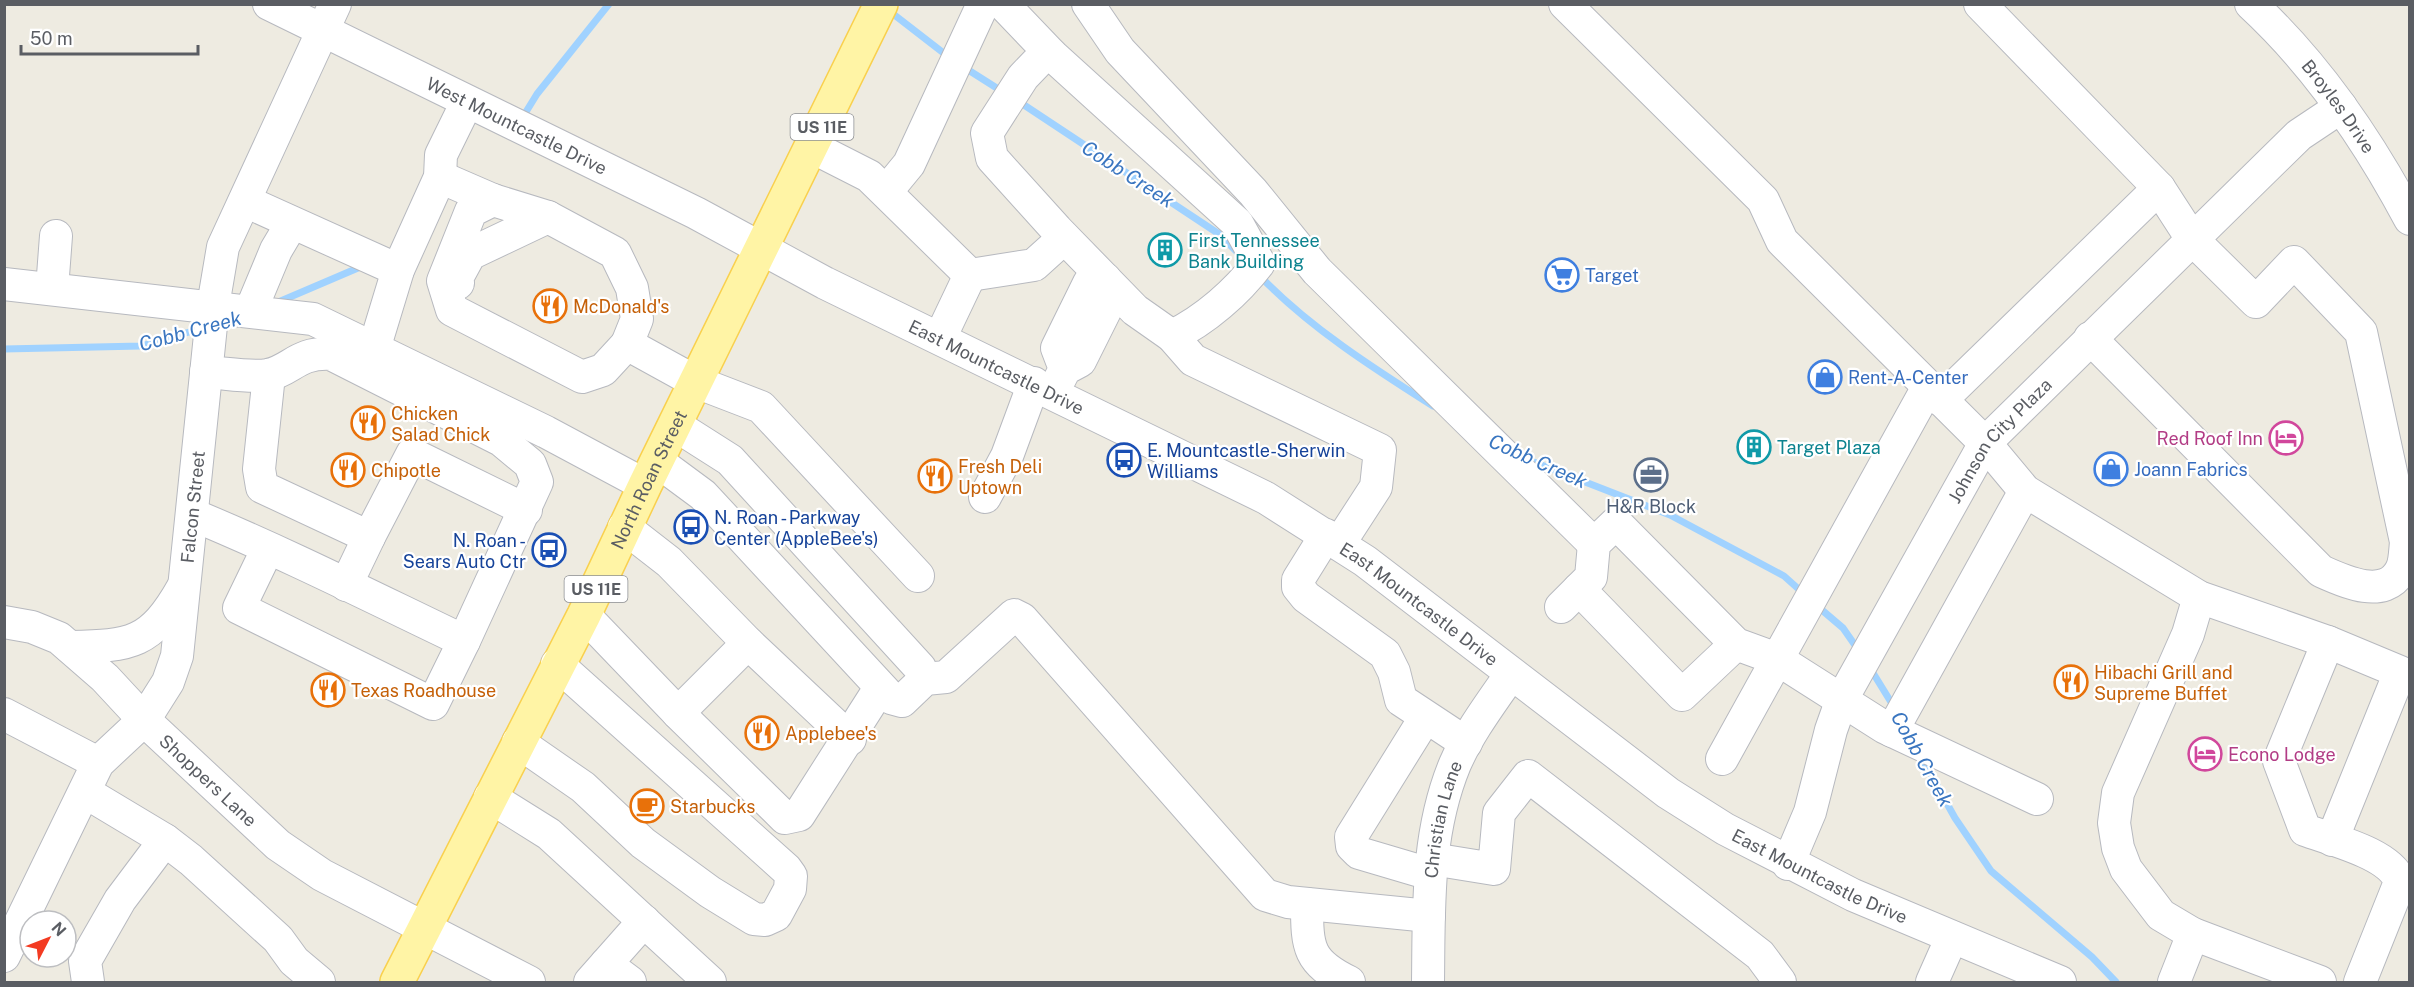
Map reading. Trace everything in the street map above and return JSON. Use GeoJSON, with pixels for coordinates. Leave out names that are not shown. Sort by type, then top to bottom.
{"type":"FeatureCollection","features":[{"type":"Feature","properties":{"kind":"main road","name":"North Roan Street"},"geometry":{"type":"LineString","coordinates":[[397,982],[557,664],[584,615],[624,527],[881,4]]}},
{"type":"Feature","properties":{"kind":"street","name":"West Mountcastle Drive"},"geometry":{"type":"LineString","coordinates":[[269,4],[329,18],[467,102],[696,213],[762,249]]}},
{"type":"Feature","properties":{"kind":"street"},"geometry":{"type":"LineString","coordinates":[[886,192],[909,164],[983,4]]}},
{"type":"Feature","properties":{"kind":"street"},"geometry":{"type":"LineString","coordinates":[[1004,4],[1048,51],[1237,223],[1259,263],[1248,278],[1193,326],[1172,336]]}},
{"type":"Feature","properties":{"kind":"street"},"geometry":{"type":"LineString","coordinates":[[1088,4],[1120,51],[1253,192],[1317,271],[1594,544]]}},
{"type":"Feature","properties":{"kind":"street"},"geometry":{"type":"LineString","coordinates":[[1565,4],[1763,200],[1782,241],[1985,443],[2025,491],[2199,597],[2328,642],[2400,672],[2332,840]]}},
{"type":"Feature","properties":{"kind":"street"},"geometry":{"type":"LineString","coordinates":[[1980,4],[2159,188],[2192,239],[2256,302],[2294,262],[2361,332],[2406,542],[2402,569],[2393,581],[2377,587],[2350,584],[2320,571],[2090,338]]}},
{"type":"Feature","properties":{"kind":"street","name":"Broyles Drive"},"geometry":{"type":"LineString","coordinates":[[2252,4],[2300,52],[2341,107],[2373,154],[2409,219]]}},
{"type":"Feature","properties":{"kind":"street","name":"Falcon Street"},"geometry":{"type":"LineString","coordinates":[[4,956],[98,763],[144,720],[168,682],[177,656],[213,306],[223,248],[329,18]]}},
{"type":"Feature","properties":{"kind":"street"},"geometry":{"type":"LineString","coordinates":[[1048,51],[1023,77],[987,133],[992,158],[1064,238],[1135,310],[1172,336],[1193,360],[1380,450],[1376,487],[1298,580],[1298,586],[1306,597],[1385,654],[1394,672],[1401,700],[1466,743]]}},
{"type":"Feature","properties":{"kind":"street"},"geometry":{"type":"LineString","coordinates":[[1086,86],[1120,51]]}},
{"type":"Feature","properties":{"kind":"street"},"geometry":{"type":"LineString","coordinates":[[374,349],[398,270],[440,177],[441,155],[467,102]]}},
{"type":"Feature","properties":{"kind":"street","name":"Johnson City Plaza"},"geometry":{"type":"LineString","coordinates":[[1788,864],[1810,812],[1831,730],[1842,699],[1985,443],[2299,135],[2341,107]]}},
{"type":"Feature","properties":{"kind":"street"},"geometry":{"type":"LineString","coordinates":[[812,147],[869,176],[970,275]]}},
{"type":"Feature","properties":{"kind":"street"},"geometry":{"type":"LineString","coordinates":[[440,177],[493,200],[548,217],[615,253],[632,288],[637,320],[627,344],[603,370],[582,377],[452,310],[443,281],[471,211],[493,200]]}},
{"type":"Feature","properties":{"kind":"street"},"geometry":{"type":"LineString","coordinates":[[1722,759],[1777,659],[1935,393],[2159,188]]}},
{"type":"Feature","properties":{"kind":"street"},"geometry":{"type":"LineString","coordinates":[[245,201],[398,270]]}},
{"type":"Feature","properties":{"kind":"street"},"geometry":{"type":"LineString","coordinates":[[548,217],[470,254],[457,278],[464,304],[603,370]]}},
{"type":"Feature","properties":{"kind":"street"},"geometry":{"type":"LineString","coordinates":[[251,310],[276,250],[292,223]]}},
{"type":"Feature","properties":{"kind":"street"},"geometry":{"type":"LineString","coordinates":[[52,289],[56,237]]}},
{"type":"Feature","properties":{"kind":"street"},"geometry":{"type":"LineString","coordinates":[[970,275],[1034,265],[1064,238]]}},
{"type":"Feature","properties":{"kind":"street","name":"East Mountcastle Drive"},"geometry":{"type":"LineString","coordinates":[[762,249],[940,338],[1051,381],[1266,498],[1374,568],[1668,793],[1788,864],[1952,937],[2061,982]]}},
{"type":"Feature","properties":{"kind":"street"},"geometry":{"type":"LineString","coordinates":[[940,338],[970,275]]}},
{"type":"Feature","properties":{"kind":"street"},"geometry":{"type":"LineString","coordinates":[[985,497],[1051,381],[1080,361],[1111,299],[1105,279]]}},
{"type":"Feature","properties":{"kind":"street"},"geometry":{"type":"LineString","coordinates":[[4,284],[251,310],[313,319],[546,432],[703,495],[888,695],[902,701],[926,679],[946,677],[1014,615],[1022,620],[1265,895],[1288,902],[1429,916]]}},
{"type":"Feature","properties":{"kind":"street"},"geometry":{"type":"LineString","coordinates":[[627,344],[696,382],[761,407],[918,576]]}},
{"type":"Feature","properties":{"kind":"street"},"geometry":{"type":"LineString","coordinates":[[206,372],[269,375],[300,358],[316,353],[330,354],[501,440],[530,464],[537,482],[526,510],[434,704],[239,608],[268,548]]}},
{"type":"Feature","properties":{"kind":"street"},"geometry":{"type":"LineString","coordinates":[[269,375],[259,469],[262,487],[369,537]]}},
{"type":"Feature","properties":{"kind":"street"},"geometry":{"type":"LineString","coordinates":[[675,425],[730,460],[920,668],[926,679]]}},
{"type":"Feature","properties":{"kind":"street"},"geometry":{"type":"LineString","coordinates":[[346,585],[412,454],[526,510]]}},
{"type":"Feature","properties":{"kind":"street"},"geometry":{"type":"LineString","coordinates":[[1892,731],[2025,491]]}},
{"type":"Feature","properties":{"kind":"street"},"geometry":{"type":"LineString","coordinates":[[193,515],[464,641]]}},
{"type":"Feature","properties":{"kind":"street"},"geometry":{"type":"LineString","coordinates":[[1736,644],[1682,695],[1570,598],[1591,577],[1594,544],[1616,523],[1736,644],[1777,659],[1892,731],[2037,799]]}},
{"type":"Feature","properties":{"kind":"street"},"geometry":{"type":"LineString","coordinates":[[624,527],[669,562],[748,643],[849,739]]}},
{"type":"Feature","properties":{"kind":"street"},"geometry":{"type":"LineString","coordinates":[[70,647],[129,644],[158,625],[171,609],[186,581]]}},
{"type":"Feature","properties":{"kind":"street"},"geometry":{"type":"LineString","coordinates":[[2199,597],[2188,634],[2118,793],[2114,823],[2118,848],[2126,869],[2161,915],[2193,934],[2320,982]]}},
{"type":"Feature","properties":{"kind":"street"},"geometry":{"type":"LineString","coordinates":[[584,615],[678,713],[785,818],[800,815],[849,739],[888,695]]}},
{"type":"Feature","properties":{"kind":"street","name":"Shoppers Lane"},"geometry":{"type":"LineString","coordinates":[[4,622],[32,627],[59,638],[105,678],[144,720],[278,845],[322,875],[425,926],[529,982]]}},
{"type":"Feature","properties":{"kind":"street"},"geometry":{"type":"LineString","coordinates":[[2328,642],[2279,761],[2305,830],[2385,861],[2397,871],[2400,882],[2360,982]]}},
{"type":"Feature","properties":{"kind":"street"},"geometry":{"type":"LineString","coordinates":[[678,713],[748,643]]}},
{"type":"Feature","properties":{"kind":"street"},"geometry":{"type":"LineString","coordinates":[[518,742],[583,787],[643,843],[710,892],[754,919],[765,920],[776,915],[790,889],[790,876],[786,869],[557,664]]}},
{"type":"Feature","properties":{"kind":"street","name":"Christian Lane"},"geometry":{"type":"LineString","coordinates":[[1428,982],[1431,867],[1442,800],[1466,743],[1511,674]]}},
{"type":"Feature","properties":{"kind":"street"},"geometry":{"type":"LineString","coordinates":[[4,714],[98,763]]}},
{"type":"Feature","properties":{"kind":"street"},"geometry":{"type":"LineString","coordinates":[[1425,718],[1351,837],[1352,846],[1359,853],[1431,867],[1494,869],[1499,813],[1528,776],[1760,955],[1780,982]]}},
{"type":"Feature","properties":{"kind":"street"},"geometry":{"type":"LineString","coordinates":[[85,792],[165,840],[191,860],[278,939],[294,972],[319,982]]}},
{"type":"Feature","properties":{"kind":"street"},"geometry":{"type":"LineString","coordinates":[[490,797],[549,834],[710,982]]}},
{"type":"Feature","properties":{"kind":"street"},"geometry":{"type":"LineString","coordinates":[[88,982],[86,961],[120,900],[165,840]]}},
{"type":"Feature","properties":{"kind":"street"},"geometry":{"type":"LineString","coordinates":[[1307,904],[1307,941],[1312,956],[1327,969],[1349,982]]}},
{"type":"Feature","properties":{"kind":"street"},"geometry":{"type":"LineString","coordinates":[[609,976],[644,921]]}},
{"type":"Feature","properties":{"kind":"street"},"geometry":{"type":"LineString","coordinates":[[2174,982],[2193,934]]}},
{"type":"Feature","properties":{"kind":"street"},"geometry":{"type":"LineString","coordinates":[[1932,982],[1952,937]]}},
{"type":"Feature","properties":{"kind":"waterway","name":"Cobb Creek"},"geometry":{"type":"LineString","coordinates":[[521,120],[537,94],[609,4]]}},
{"type":"Feature","properties":{"kind":"waterway","name":"Cobb Creek"},"geometry":{"type":"LineString","coordinates":[[888,10],[950,58]]}},
{"type":"Feature","properties":{"kind":"waterway","name":"Cobb Creek"},"geometry":{"type":"LineString","coordinates":[[962,66],[1003,92]]}},
{"type":"Feature","properties":{"kind":"waterway","name":"Cobb Creek"},"geometry":{"type":"LineString","coordinates":[[1018,101],[1219,234],[1238,253]]}},
{"type":"Feature","properties":{"kind":"waterway","name":"Cobb Creek"},"geometry":{"type":"LineString","coordinates":[[276,303],[365,265]]}},
{"type":"Feature","properties":{"kind":"waterway","name":"Cobb Creek"},"geometry":{"type":"LineString","coordinates":[[1260,276],[1320,330],[1433,406]]}},
{"type":"Feature","properties":{"kind":"waterway","name":"Cobb Creek"},"geometry":{"type":"LineString","coordinates":[[4,349],[141,346],[203,328]]}},
{"type":"Feature","properties":{"kind":"waterway","name":"Cobb Creek"},"geometry":{"type":"LineString","coordinates":[[1526,459],[1670,515],[1784,576],[1803,593]]}},
{"type":"Feature","properties":{"kind":"waterway","name":"Cobb Creek"},"geometry":{"type":"LineString","coordinates":[[1816,605],[1843,628],[1859,651]]}},
{"type":"Feature","properties":{"kind":"waterway","name":"Cobb Creek"},"geometry":{"type":"LineString","coordinates":[[1870,668],[1894,707]]}},
{"type":"Feature","properties":{"kind":"waterway","name":"Cobb Creek"},"geometry":{"type":"LineString","coordinates":[[1921,757],[1955,818],[1991,871],[2092,957],[2116,982]]}},
{"type":"Feature","properties":{"kind":"place","name":"First Tennessee Bank Building"},"geometry":{"type":"Point","coordinates":[1165,250]}},
{"type":"Feature","properties":{"kind":"place","name":"Target"},"geometry":{"type":"Point","coordinates":[1562,275]}},
{"type":"Feature","properties":{"kind":"place","name":"McDonald's"},"geometry":{"type":"Point","coordinates":[550,306]}},
{"type":"Feature","properties":{"kind":"place","name":"Rent-A-Center"},"geometry":{"type":"Point","coordinates":[1825,377]}},
{"type":"Feature","properties":{"kind":"place","name":"Chicken Salad Chick"},"geometry":{"type":"Point","coordinates":[368,423]}},
{"type":"Feature","properties":{"kind":"place","name":"Red Roof Inn"},"geometry":{"type":"Point","coordinates":[2286,438]}},
{"type":"Feature","properties":{"kind":"place","name":"Target Plaza"},"geometry":{"type":"Point","coordinates":[1754,447]}},
{"type":"Feature","properties":{"kind":"place","name":"E. Mountcastle-Sherwin Williams"},"geometry":{"type":"Point","coordinates":[1124,460]}},
{"type":"Feature","properties":{"kind":"place","name":"Joann Fabrics"},"geometry":{"type":"Point","coordinates":[2111,469]}},
{"type":"Feature","properties":{"kind":"place","name":"Chipotle"},"geometry":{"type":"Point","coordinates":[348,470]}},
{"type":"Feature","properties":{"kind":"place","name":"H&R Block"},"geometry":{"type":"Point","coordinates":[1651,475]}},
{"type":"Feature","properties":{"kind":"place","name":"Fresh Deli Uptown"},"geometry":{"type":"Point","coordinates":[935,476]}},
{"type":"Feature","properties":{"kind":"place","name":"N. Roan - Parkway Center (AppleBee's)"},"geometry":{"type":"Point","coordinates":[691,527]}},
{"type":"Feature","properties":{"kind":"place","name":"N. Roan - Sears Auto Ctr"},"geometry":{"type":"Point","coordinates":[549,550]}},
{"type":"Feature","properties":{"kind":"place","name":"Hibachi Grill and Supreme Buffet"},"geometry":{"type":"Point","coordinates":[2071,682]}},
{"type":"Feature","properties":{"kind":"place","name":"Texas Roadhouse"},"geometry":{"type":"Point","coordinates":[328,690]}},
{"type":"Feature","properties":{"kind":"place","name":"Applebee's"},"geometry":{"type":"Point","coordinates":[762,733]}},
{"type":"Feature","properties":{"kind":"place","name":"Econo Lodge"},"geometry":{"type":"Point","coordinates":[2205,754]}},
{"type":"Feature","properties":{"kind":"place","name":"Starbucks"},"geometry":{"type":"Point","coordinates":[647,806]}}]}
